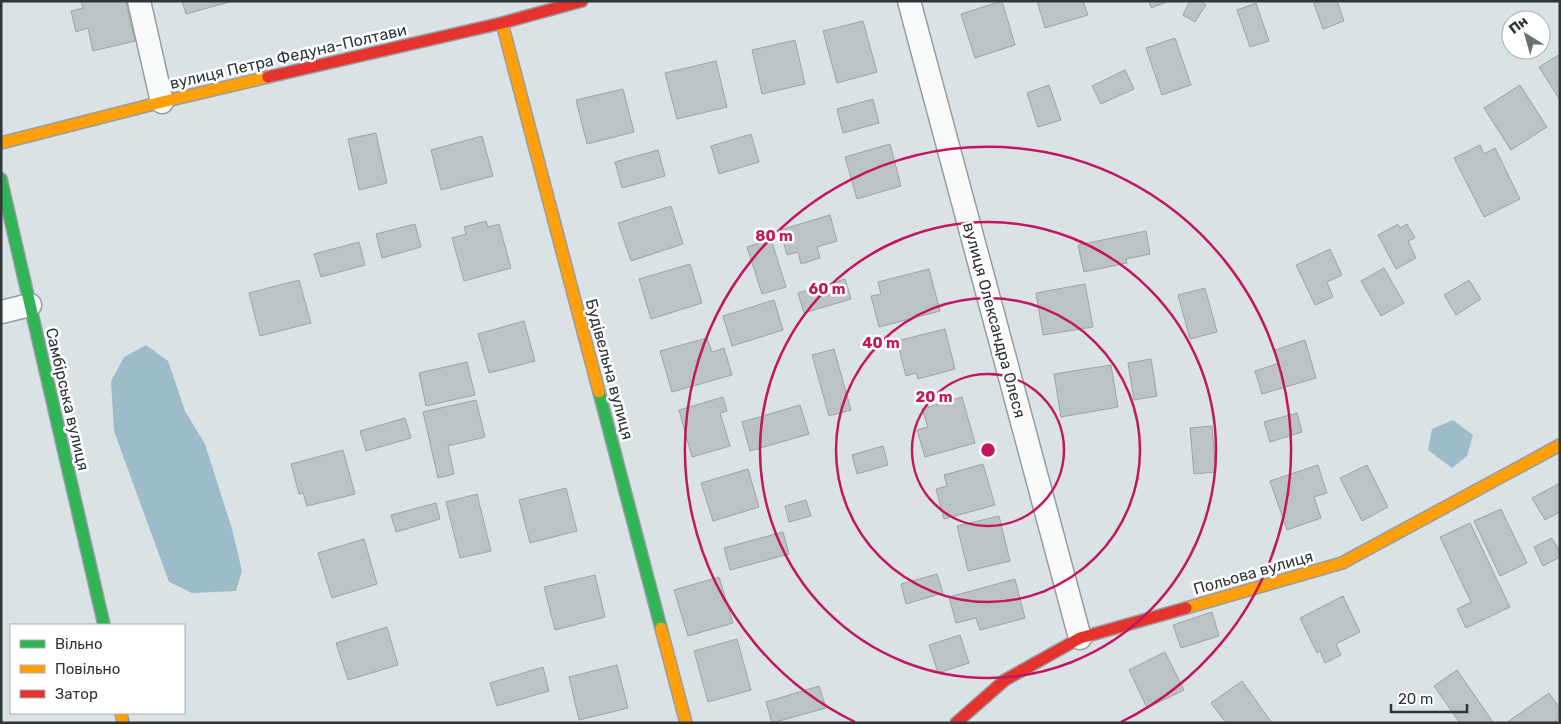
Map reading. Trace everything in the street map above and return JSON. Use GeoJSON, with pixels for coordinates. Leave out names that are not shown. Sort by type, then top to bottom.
{"type":"FeatureCollection","features":[{"type":"Feature","properties":{"kind":"street"},"geometry":{"type":"LineString","coordinates":[[139,1],[162,102]]}},
{"type":"Feature","properties":{"kind":"street","name":"вулиця Петра Федуна-Полтави"},"geometry":{"type":"LineString","coordinates":[[1,143],[162,102],[502,23],[582,1]]}},
{"type":"Feature","properties":{"kind":"street","name":"вулиця Олександра Олеся"},"geometry":{"type":"LineString","coordinates":[[909,1],[1080,638]]}},
{"type":"Feature","properties":{"kind":"street","name":"Будівельна вулиця"},"geometry":{"type":"LineString","coordinates":[[502,23],[686,723]]}},
{"type":"Feature","properties":{"kind":"street","name":"Самбірська вулиця"},"geometry":{"type":"LineString","coordinates":[[1,179],[104,624]]}},
{"type":"Feature","properties":{"kind":"street"},"geometry":{"type":"LineString","coordinates":[[1,312],[30,305]]}},
{"type":"Feature","properties":{"kind":"street","name":"Польова вулиця"},"geometry":{"type":"LineString","coordinates":[[956,723],[1005,680],[1080,638],[1342,563],[1560,445]]}},
{"type":"Feature","properties":{"kind":"water"},"geometry":{"type":"Polygon","coordinates":[[[146,345],[168,361],[185,411],[205,444],[232,529],[242,571],[236,591],[192,593],[169,582],[114,431],[111,381],[124,357],[146,345]]]}},
{"type":"Feature","properties":{"kind":"water"},"geometry":{"type":"Polygon","coordinates":[[[1453,420],[1473,435],[1467,456],[1452,468],[1428,450],[1432,429],[1453,420]]]}},
{"type":"Feature","properties":{"kind":"building"},"geometry":{"type":"Polygon","coordinates":[[[81,1],[126,1],[135,41],[93,51],[88,28],[76,32],[71,11],[83,8],[81,1]]]}},
{"type":"Feature","properties":{"kind":"building"},"geometry":{"type":"Polygon","coordinates":[[[182,1],[233,1],[186,14],[182,1]]]}},
{"type":"Feature","properties":{"kind":"building"},"geometry":{"type":"Polygon","coordinates":[[[1002,1],[1015,45],[975,58],[961,14],[1002,1]]]}},
{"type":"Feature","properties":{"kind":"building"},"geometry":{"type":"Polygon","coordinates":[[[1037,1],[1083,1],[1088,15],[1045,28],[1037,1]]]}},
{"type":"Feature","properties":{"kind":"building"},"geometry":{"type":"Polygon","coordinates":[[[1149,1],[1169,1],[1151,8],[1149,1]]]}},
{"type":"Feature","properties":{"kind":"building"},"geometry":{"type":"Polygon","coordinates":[[[1190,1],[1199,1],[1206,5],[1195,22],[1183,15],[1190,1]]]}},
{"type":"Feature","properties":{"kind":"building"},"geometry":{"type":"Polygon","coordinates":[[[1313,1],[1337,1],[1344,21],[1323,29],[1313,1]]]}},
{"type":"Feature","properties":{"kind":"building"},"geometry":{"type":"Polygon","coordinates":[[[1256,3],[1269,41],[1250,47],[1237,10],[1256,3]]]}},
{"type":"Feature","properties":{"kind":"building"},"geometry":{"type":"Polygon","coordinates":[[[863,21],[877,72],[837,83],[823,31],[863,21]]]}},
{"type":"Feature","properties":{"kind":"building"},"geometry":{"type":"Polygon","coordinates":[[[1175,38],[1191,85],[1162,95],[1146,48],[1175,38]]]}},
{"type":"Feature","properties":{"kind":"building"},"geometry":{"type":"Polygon","coordinates":[[[795,40],[805,84],[762,94],[752,50],[795,40]]]}},
{"type":"Feature","properties":{"kind":"building"},"geometry":{"type":"Polygon","coordinates":[[[1560,54],[1560,100],[1539,67],[1560,54]]]}},
{"type":"Feature","properties":{"kind":"building"},"geometry":{"type":"Polygon","coordinates":[[[716,61],[727,107],[677,119],[665,73],[716,61]]]}},
{"type":"Feature","properties":{"kind":"building"},"geometry":{"type":"Polygon","coordinates":[[[1125,70],[1134,89],[1101,104],[1092,86],[1125,70]]]}},
{"type":"Feature","properties":{"kind":"building"},"geometry":{"type":"Polygon","coordinates":[[[1049,85],[1061,120],[1038,127],[1027,93],[1049,85]]]}},
{"type":"Feature","properties":{"kind":"building"},"geometry":{"type":"Polygon","coordinates":[[[1520,85],[1547,127],[1511,150],[1484,108],[1520,85]]]}},
{"type":"Feature","properties":{"kind":"building"},"geometry":{"type":"Polygon","coordinates":[[[623,89],[634,132],[587,144],[576,100],[623,89]]]}},
{"type":"Feature","properties":{"kind":"building"},"geometry":{"type":"Polygon","coordinates":[[[873,99],[879,123],[843,133],[837,109],[873,99]]]}},
{"type":"Feature","properties":{"kind":"building"},"geometry":{"type":"Polygon","coordinates":[[[376,133],[387,183],[359,190],[348,139],[376,133]]]}},
{"type":"Feature","properties":{"kind":"building"},"geometry":{"type":"Polygon","coordinates":[[[751,134],[759,162],[719,174],[711,146],[751,134]]]}},
{"type":"Feature","properties":{"kind":"building"},"geometry":{"type":"Polygon","coordinates":[[[482,136],[493,176],[441,190],[431,150],[482,136]]]}},
{"type":"Feature","properties":{"kind":"building"},"geometry":{"type":"Polygon","coordinates":[[[890,144],[901,186],[857,199],[845,157],[890,144]]]}},
{"type":"Feature","properties":{"kind":"building"},"geometry":{"type":"Polygon","coordinates":[[[1480,145],[1484,154],[1495,148],[1520,199],[1484,217],[1454,158],[1480,145]]]}},
{"type":"Feature","properties":{"kind":"building"},"geometry":{"type":"Polygon","coordinates":[[[658,150],[665,176],[622,188],[615,162],[658,150]]]}},
{"type":"Feature","properties":{"kind":"building"},"geometry":{"type":"Polygon","coordinates":[[[671,206],[683,244],[631,261],[618,223],[671,206]]]}},
{"type":"Feature","properties":{"kind":"building"},"geometry":{"type":"Polygon","coordinates":[[[830,215],[837,241],[817,247],[820,258],[801,264],[798,252],[787,255],[780,230],[830,215]]]}},
{"type":"Feature","properties":{"kind":"building"},"geometry":{"type":"Polygon","coordinates":[[[486,221],[488,227],[499,224],[511,268],[464,281],[452,238],[466,234],[464,227],[486,221]]]}},
{"type":"Feature","properties":{"kind":"building"},"geometry":{"type":"Polygon","coordinates":[[[415,224],[421,247],[382,258],[376,234],[415,224]]]}},
{"type":"Feature","properties":{"kind":"building"},"geometry":{"type":"Polygon","coordinates":[[[1398,224],[1400,228],[1407,224],[1415,238],[1408,241],[1416,258],[1396,269],[1378,235],[1398,224]]]}},
{"type":"Feature","properties":{"kind":"building"},"geometry":{"type":"Polygon","coordinates":[[[1146,231],[1150,254],[1126,259],[1127,263],[1084,272],[1078,245],[1146,231]]]}},
{"type":"Feature","properties":{"kind":"building"},"geometry":{"type":"Polygon","coordinates":[[[771,239],[786,287],[762,294],[747,247],[771,239]]]}},
{"type":"Feature","properties":{"kind":"building"},"geometry":{"type":"Polygon","coordinates":[[[359,242],[365,265],[321,277],[314,254],[359,242]]]}},
{"type":"Feature","properties":{"kind":"building"},"geometry":{"type":"Polygon","coordinates":[[[1330,249],[1342,275],[1327,282],[1333,297],[1315,305],[1296,265],[1330,249]]]}},
{"type":"Feature","properties":{"kind":"building"},"geometry":{"type":"Polygon","coordinates":[[[690,264],[702,303],[651,319],[639,279],[690,264]]]}},
{"type":"Feature","properties":{"kind":"building"},"geometry":{"type":"Polygon","coordinates":[[[1384,268],[1404,303],[1381,316],[1361,281],[1384,268]]]}},
{"type":"Feature","properties":{"kind":"building"},"geometry":{"type":"Polygon","coordinates":[[[929,269],[940,311],[879,327],[871,296],[881,294],[878,282],[929,269]]]}},
{"type":"Feature","properties":{"kind":"building"},"geometry":{"type":"Polygon","coordinates":[[[845,279],[851,299],[804,313],[798,293],[845,279]]]}},
{"type":"Feature","properties":{"kind":"building"},"geometry":{"type":"Polygon","coordinates":[[[299,280],[311,323],[260,336],[249,293],[299,280]]]}},
{"type":"Feature","properties":{"kind":"building"},"geometry":{"type":"Polygon","coordinates":[[[1469,280],[1481,299],[1456,315],[1444,295],[1469,280]]]}},
{"type":"Feature","properties":{"kind":"building"},"geometry":{"type":"Polygon","coordinates":[[[1085,284],[1093,327],[1043,335],[1036,293],[1085,284]]]}},
{"type":"Feature","properties":{"kind":"building"},"geometry":{"type":"Polygon","coordinates":[[[1205,288],[1217,332],[1190,339],[1178,295],[1205,288]]]}},
{"type":"Feature","properties":{"kind":"building"},"geometry":{"type":"Polygon","coordinates":[[[774,300],[783,330],[732,346],[723,316],[774,300]]]}},
{"type":"Feature","properties":{"kind":"building"},"geometry":{"type":"Polygon","coordinates":[[[524,321],[535,361],[489,373],[478,334],[524,321]]]}},
{"type":"Feature","properties":{"kind":"building"},"geometry":{"type":"Polygon","coordinates":[[[945,329],[955,369],[918,379],[916,373],[906,376],[897,341],[945,329]]]}},
{"type":"Feature","properties":{"kind":"building"},"geometry":{"type":"Polygon","coordinates":[[[707,338],[712,352],[724,348],[732,375],[672,392],[660,351],[707,338]]]}},
{"type":"Feature","properties":{"kind":"building"},"geometry":{"type":"Polygon","coordinates":[[[1305,340],[1316,378],[1262,394],[1255,371],[1279,363],[1275,350],[1305,340]]]}},
{"type":"Feature","properties":{"kind":"building"},"geometry":{"type":"Polygon","coordinates":[[[834,349],[851,410],[829,416],[812,355],[834,349]]]}},
{"type":"Feature","properties":{"kind":"building"},"geometry":{"type":"Polygon","coordinates":[[[1151,359],[1157,396],[1134,400],[1128,363],[1151,359]]]}},
{"type":"Feature","properties":{"kind":"building"},"geometry":{"type":"Polygon","coordinates":[[[467,362],[475,395],[426,406],[419,373],[467,362]]]}},
{"type":"Feature","properties":{"kind":"building"},"geometry":{"type":"Polygon","coordinates":[[[1111,365],[1118,407],[1061,417],[1054,374],[1111,365]]]}},
{"type":"Feature","properties":{"kind":"building"},"geometry":{"type":"Polygon","coordinates":[[[723,397],[727,411],[720,413],[730,446],[692,457],[679,410],[723,397]]]}},
{"type":"Feature","properties":{"kind":"building"},"geometry":{"type":"Polygon","coordinates":[[[962,397],[975,443],[925,457],[917,430],[928,427],[922,409],[962,397]]]}},
{"type":"Feature","properties":{"kind":"building"},"geometry":{"type":"Polygon","coordinates":[[[476,400],[485,437],[448,446],[454,474],[438,478],[423,412],[476,400]]]}},
{"type":"Feature","properties":{"kind":"building"},"geometry":{"type":"Polygon","coordinates":[[[800,405],[809,434],[750,451],[742,422],[800,405]]]}},
{"type":"Feature","properties":{"kind":"building"},"geometry":{"type":"Polygon","coordinates":[[[1297,413],[1302,432],[1270,442],[1264,422],[1297,413]]]}},
{"type":"Feature","properties":{"kind":"building"},"geometry":{"type":"Polygon","coordinates":[[[405,418],[411,438],[366,451],[360,431],[405,418]]]}},
{"type":"Feature","properties":{"kind":"building"},"geometry":{"type":"Polygon","coordinates":[[[1212,426],[1216,472],[1194,474],[1190,428],[1212,426]]]}},
{"type":"Feature","properties":{"kind":"building"},"geometry":{"type":"Polygon","coordinates":[[[883,446],[888,465],[857,474],[852,455],[883,446]]]}},
{"type":"Feature","properties":{"kind":"building"},"geometry":{"type":"Polygon","coordinates":[[[343,450],[355,494],[307,506],[303,493],[299,494],[291,464],[343,450]]]}},
{"type":"Feature","properties":{"kind":"building"},"geometry":{"type":"Polygon","coordinates":[[[983,464],[995,505],[944,519],[936,489],[947,486],[944,475],[983,464]]]}},
{"type":"Feature","properties":{"kind":"building"},"geometry":{"type":"Polygon","coordinates":[[[1318,465],[1327,493],[1314,497],[1321,518],[1287,530],[1270,481],[1318,465]]]}},
{"type":"Feature","properties":{"kind":"building"},"geometry":{"type":"Polygon","coordinates":[[[1367,465],[1388,507],[1362,521],[1340,478],[1367,465]]]}},
{"type":"Feature","properties":{"kind":"building"},"geometry":{"type":"Polygon","coordinates":[[[748,469],[759,507],[713,521],[701,483],[748,469]]]}},
{"type":"Feature","properties":{"kind":"building"},"geometry":{"type":"Polygon","coordinates":[[[1560,483],[1560,512],[1545,520],[1532,498],[1560,483]]]}},
{"type":"Feature","properties":{"kind":"building"},"geometry":{"type":"Polygon","coordinates":[[[566,488],[577,531],[530,543],[519,500],[566,488]]]}},
{"type":"Feature","properties":{"kind":"building"},"geometry":{"type":"Polygon","coordinates":[[[477,494],[491,551],[460,558],[446,502],[477,494]]]}},
{"type":"Feature","properties":{"kind":"building"},"geometry":{"type":"Polygon","coordinates":[[[806,500],[811,516],[789,522],[785,506],[806,500]]]}},
{"type":"Feature","properties":{"kind":"building"},"geometry":{"type":"Polygon","coordinates":[[[436,503],[440,519],[396,532],[391,515],[436,503]]]}},
{"type":"Feature","properties":{"kind":"building"},"geometry":{"type":"Polygon","coordinates":[[[1501,509],[1527,563],[1500,576],[1474,521],[1501,509]]]}},
{"type":"Feature","properties":{"kind":"building"},"geometry":{"type":"Polygon","coordinates":[[[999,516],[1010,561],[968,571],[957,526],[999,516]]]}},
{"type":"Feature","properties":{"kind":"building"},"geometry":{"type":"Polygon","coordinates":[[[1470,523],[1510,607],[1466,628],[1457,609],[1471,602],[1440,537],[1470,523]]]}},
{"type":"Feature","properties":{"kind":"building"},"geometry":{"type":"Polygon","coordinates":[[[783,532],[789,554],[730,570],[724,548],[783,532]]]}},
{"type":"Feature","properties":{"kind":"building"},"geometry":{"type":"Polygon","coordinates":[[[1552,538],[1560,552],[1560,557],[1543,566],[1534,547],[1552,538]]]}},
{"type":"Feature","properties":{"kind":"building"},"geometry":{"type":"Polygon","coordinates":[[[364,539],[377,584],[332,598],[318,553],[364,539]]]}},
{"type":"Feature","properties":{"kind":"building"},"geometry":{"type":"Polygon","coordinates":[[[937,574],[943,593],[906,604],[901,584],[937,574]]]}},
{"type":"Feature","properties":{"kind":"building"},"geometry":{"type":"Polygon","coordinates":[[[595,575],[605,617],[555,630],[544,587],[595,575]]]}},
{"type":"Feature","properties":{"kind":"building"},"geometry":{"type":"Polygon","coordinates":[[[719,577],[733,623],[688,636],[674,590],[719,577]]]}},
{"type":"Feature","properties":{"kind":"building"},"geometry":{"type":"Polygon","coordinates":[[[1015,579],[1025,618],[980,630],[976,618],[956,623],[949,597],[1015,579]]]}},
{"type":"Feature","properties":{"kind":"building"},"geometry":{"type":"Polygon","coordinates":[[[1343,596],[1360,632],[1336,644],[1341,655],[1325,663],[1320,651],[1317,653],[1300,618],[1343,596]]]}},
{"type":"Feature","properties":{"kind":"building"},"geometry":{"type":"Polygon","coordinates":[[[1212,612],[1219,636],[1181,648],[1173,625],[1212,612]]]}},
{"type":"Feature","properties":{"kind":"building"},"geometry":{"type":"Polygon","coordinates":[[[387,627],[398,665],[348,680],[336,643],[387,627]]]}},
{"type":"Feature","properties":{"kind":"building"},"geometry":{"type":"Polygon","coordinates":[[[960,635],[969,663],[938,673],[929,645],[960,635]]]}},
{"type":"Feature","properties":{"kind":"building"},"geometry":{"type":"Polygon","coordinates":[[[737,639],[751,690],[708,702],[694,651],[737,639]]]}},
{"type":"Feature","properties":{"kind":"building"},"geometry":{"type":"Polygon","coordinates":[[[1165,652],[1184,690],[1147,708],[1129,670],[1165,652]]]}},
{"type":"Feature","properties":{"kind":"building"},"geometry":{"type":"Polygon","coordinates":[[[617,665],[628,708],[579,720],[569,677],[617,665]]]}},
{"type":"Feature","properties":{"kind":"building"},"geometry":{"type":"Polygon","coordinates":[[[543,667],[549,691],[497,706],[490,683],[543,667]]]}},
{"type":"Feature","properties":{"kind":"building"},"geometry":{"type":"Polygon","coordinates":[[[1457,670],[1493,723],[1460,723],[1434,686],[1457,670]]]}},
{"type":"Feature","properties":{"kind":"building"},"geometry":{"type":"Polygon","coordinates":[[[1242,681],[1272,723],[1226,723],[1211,703],[1242,681]]]}},
{"type":"Feature","properties":{"kind":"building"},"geometry":{"type":"Polygon","coordinates":[[[819,686],[826,708],[772,723],[766,702],[819,686]]]}},
{"type":"Feature","properties":{"kind":"building"},"geometry":{"type":"Polygon","coordinates":[[[1549,693],[1560,709],[1560,718],[1553,723],[1506,723],[1549,693]]]}},
{"type":"Feature","properties":{"kind":"traffic: fast"},"geometry":{"type":"LineString","coordinates":[[1,179],[104,624]]}},
{"type":"Feature","properties":{"kind":"traffic: fast"},"geometry":{"type":"LineString","coordinates":[[599,392],[661,628]]}},
{"type":"Feature","properties":{"kind":"traffic: slow"},"geometry":{"type":"LineString","coordinates":[[502,23],[599,392]]}},
{"type":"Feature","properties":{"kind":"traffic: slow"},"geometry":{"type":"LineString","coordinates":[[1,143],[268,77]]}},
{"type":"Feature","properties":{"kind":"traffic: slow"},"geometry":{"type":"LineString","coordinates":[[1186,608],[1342,563],[1560,445]]}},
{"type":"Feature","properties":{"kind":"traffic: slow"},"geometry":{"type":"LineString","coordinates":[[661,628],[686,723]]}},
{"type":"Feature","properties":{"kind":"traffic: slow"},"geometry":{"type":"LineString","coordinates":[[121,714],[123,723]]}},
{"type":"Feature","properties":{"kind":"traffic: jam"},"geometry":{"type":"LineString","coordinates":[[268,77],[502,23],[582,1]]}},
{"type":"Feature","properties":{"kind":"traffic: jam"},"geometry":{"type":"LineString","coordinates":[[956,723],[1005,680],[1080,638],[1186,608]]}}]}
